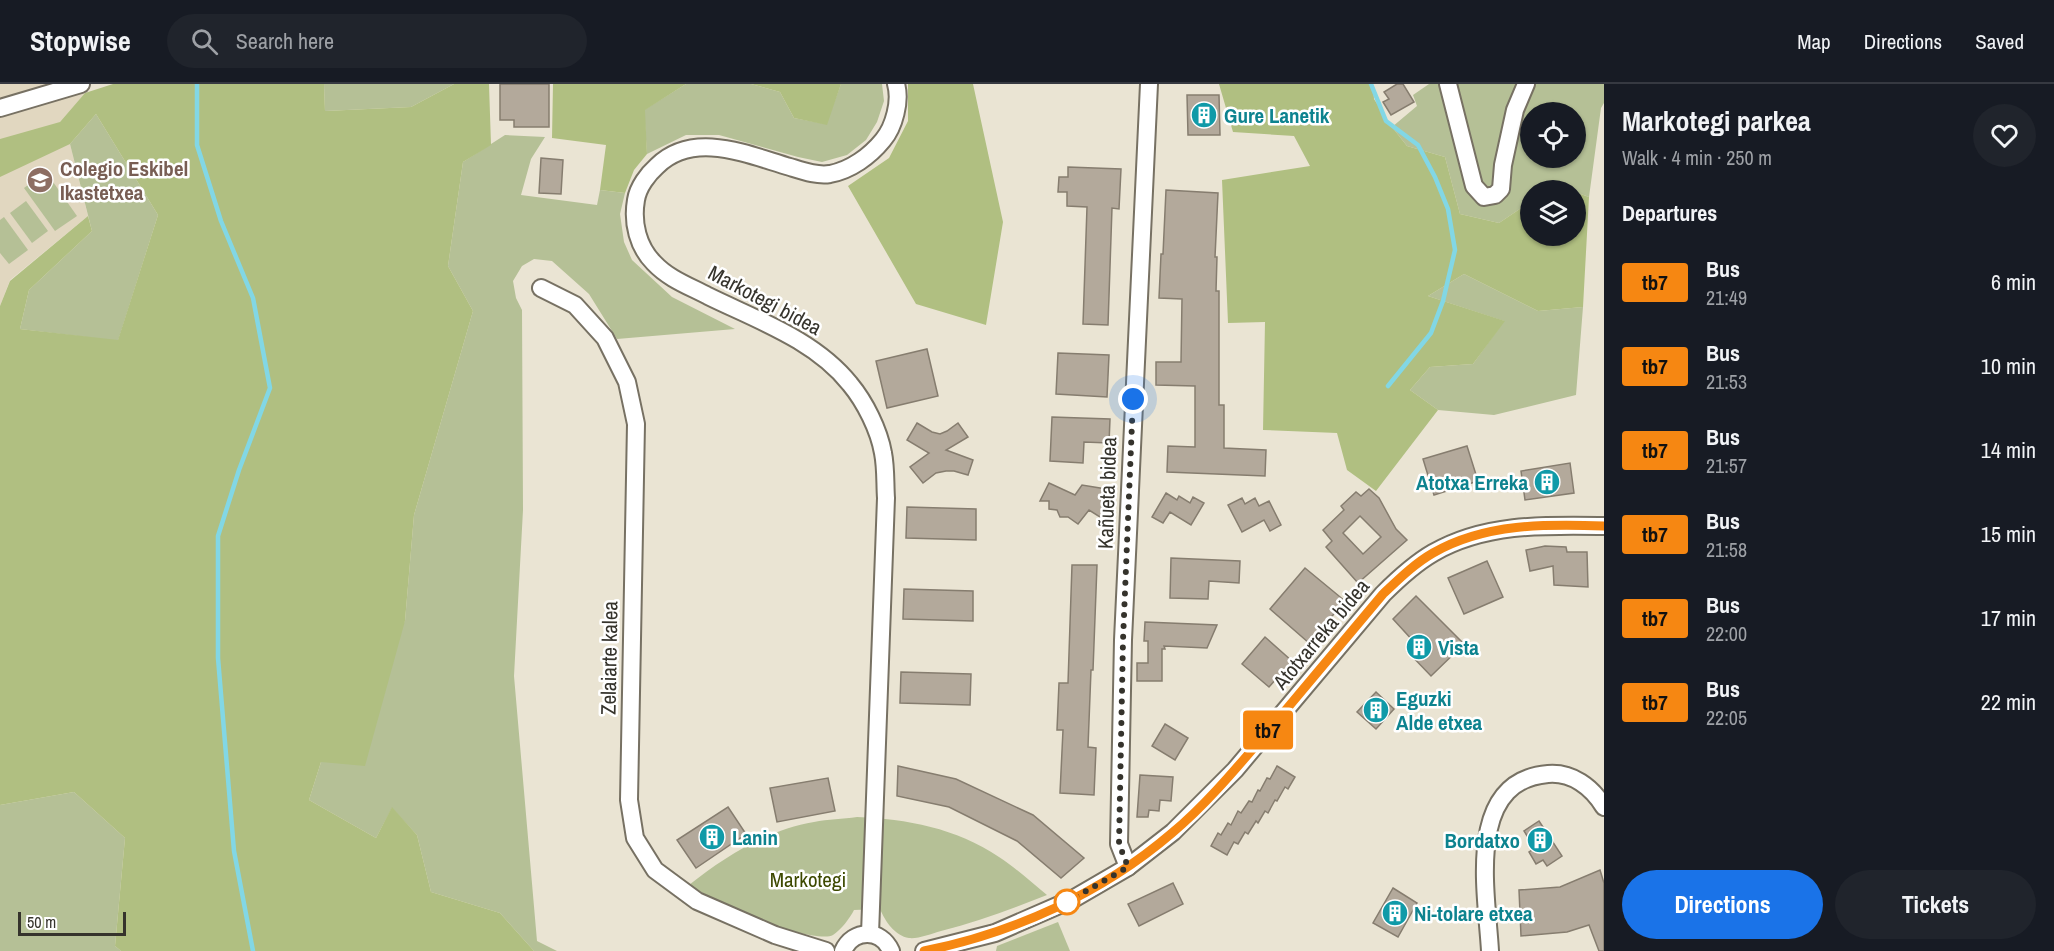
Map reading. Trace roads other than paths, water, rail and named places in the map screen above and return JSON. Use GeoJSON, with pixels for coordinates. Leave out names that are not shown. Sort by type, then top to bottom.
{"type":"FeatureCollection","features":[{"type":"Feature","properties":{"kind":"street"},"geometry":{"type":"LineString","coordinates":[[0,108],[81,84]]}},
{"type":"Feature","properties":{"kind":"street","name":"Markotegi bidea"},"geometry":{"type":"LineString","coordinates":[[870,934],[886,498],[883,453],[871,418],[850,384],[816,351],[670,277],[653,262],[640,243],[635,221],[636,198],[648,174],[664,159],[682,150],[704,146],[729,150],[809,172],[830,174],[851,166],[872,153],[887,135],[896,112],[896,84]]}},
{"type":"Feature","properties":{"kind":"street","name":"Kañueta bidea"},"geometry":{"type":"LineString","coordinates":[[1128,867],[1119,844],[1123,640],[1149,84]]}},
{"type":"Feature","properties":{"kind":"street"},"geometry":{"type":"LineString","coordinates":[[1448,84],[1474,186],[1484,197],[1495,195],[1501,189],[1503,165],[1515,110],[1526,84]]}},
{"type":"Feature","properties":{"kind":"street","name":"Zelaiarte kalea"},"geometry":{"type":"LineString","coordinates":[[541,288],[575,305],[605,338],[627,382],[636,424],[628,800],[635,838],[655,870],[697,901],[775,935],[826,951]]}},
{"type":"Feature","properties":{"kind":"street","name":"Atotxarreka bidea"},"geometry":{"type":"LineString","coordinates":[[924,951],[995,933],[1073,899],[1128,867],[1173,832],[1235,770],[1383,594],[1431,553],[1463,538],[1505,528],[1555,525],[1604,526]]}},
{"type":"Feature","properties":{"kind":"street"},"geometry":{"type":"LineString","coordinates":[[1490,951],[1485,841],[1491,816],[1501,800],[1514,786],[1534,775],[1557,773],[1577,779],[1596,794],[1604,807]]}},
{"type":"Feature","properties":{"kind":"street"},"geometry":{"type":"LineString","coordinates":[[843,951],[855,937],[870,934],[885,941],[891,951]]}},
{"type":"Feature","properties":{"kind":"waterway"},"geometry":{"type":"LineString","coordinates":[[197,84],[197,145],[221,221],[253,298],[270,388],[239,470],[218,536],[218,658],[234,851],[253,951]]}},
{"type":"Feature","properties":{"kind":"waterway"},"geometry":{"type":"LineString","coordinates":[[1371,84],[1386,121],[1418,145],[1435,177],[1448,209],[1455,250],[1443,301],[1431,333],[1388,386]]}},
{"type":"Feature","properties":{"kind":"place","name":"Gure Lanetik"},"geometry":{"type":"Point","coordinates":[1204,115]}},
{"type":"Feature","properties":{"kind":"place","name":"Colegio Eskibel Ikastetxea"},"geometry":{"type":"Point","coordinates":[40,180]}},
{"type":"Feature","properties":{"kind":"place","name":"Atotxa Erreka"},"geometry":{"type":"Point","coordinates":[1547,482]}},
{"type":"Feature","properties":{"kind":"place","name":"Vista"},"geometry":{"type":"Point","coordinates":[1419,647]}},
{"type":"Feature","properties":{"kind":"place","name":"Eguzki Alde etxea"},"geometry":{"type":"Point","coordinates":[1376,710]}},
{"type":"Feature","properties":{"kind":"place","name":"Lanin"},"geometry":{"type":"Point","coordinates":[712,837]}},
{"type":"Feature","properties":{"kind":"place","name":"Bordatxo"},"geometry":{"type":"Point","coordinates":[1540,840]}},
{"type":"Feature","properties":{"kind":"place","name":"Ni-tolare etxea"},"geometry":{"type":"Point","coordinates":[1395,913]}},
{"type":"Feature","properties":{"kind":"park label","name":"Markotegi"},"geometry":{"type":"Point","coordinates":[808,879]}}]}
